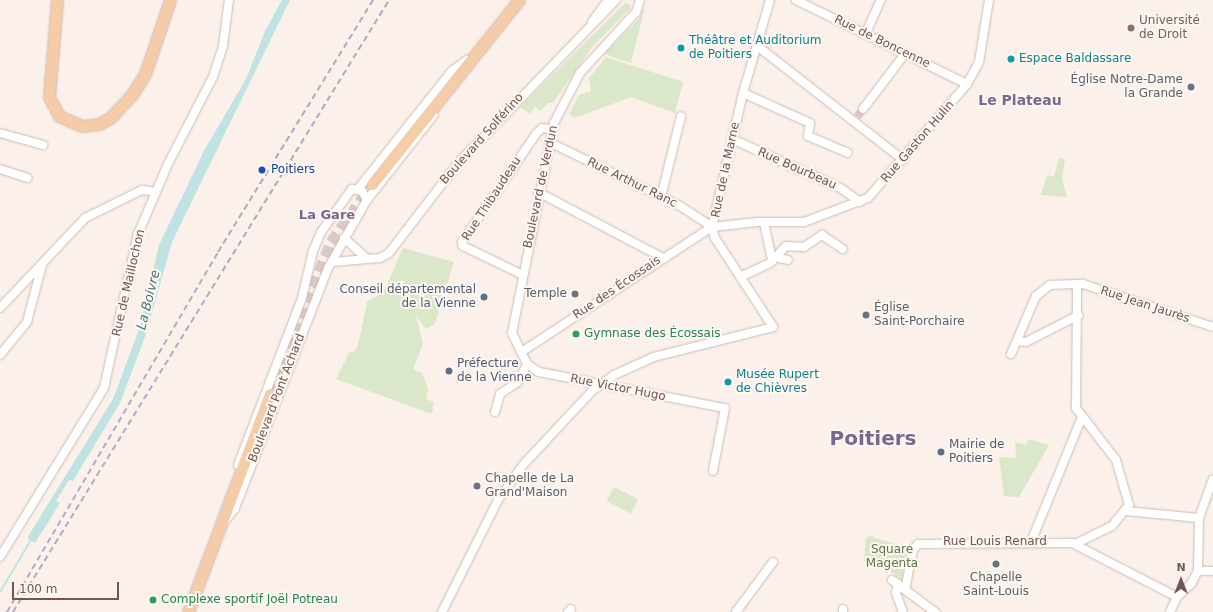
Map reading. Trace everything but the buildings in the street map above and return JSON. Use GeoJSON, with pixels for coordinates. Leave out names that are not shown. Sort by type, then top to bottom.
{"type":"FeatureCollection","features":[{"type":"Feature","properties":{"kind":"main road"},"geometry":{"type":"LineString","coordinates":[[57,0],[49,97],[59,116],[81,126],[99,124],[110,118],[133,94],[146,69],[170,0]]}},
{"type":"Feature","properties":{"kind":"main road"},"geometry":{"type":"LineString","coordinates":[[491,31],[494,18],[510,0]]}},
{"type":"Feature","properties":{"kind":"main road"},"geometry":{"type":"LineString","coordinates":[[372,184],[491,31],[519,0]]}},
{"type":"Feature","properties":{"kind":"main road","name":"Boulevard Pont Achard"},"geometry":{"type":"LineString","coordinates":[[188,612],[270,394]]}},
{"type":"Feature","properties":{"kind":"street","name":"Rue de Maillochon"},"geometry":{"type":"LineString","coordinates":[[0,557],[104,388],[138,234],[156,192],[214,77],[223,46],[230,0]]}},
{"type":"Feature","properties":{"kind":"street","name":"Boulevard Solférino"},"geometry":{"type":"LineString","coordinates":[[585,32],[608,0]]}},
{"type":"Feature","properties":{"kind":"street","name":"Boulevard Solférino"},"geometry":{"type":"LineString","coordinates":[[330,265],[365,257],[380,258],[389,253],[458,163],[616,0]]}},
{"type":"Feature","properties":{"kind":"street","name":"Boulevard de Verdun"},"geometry":{"type":"LineString","coordinates":[[523,351],[512,332],[538,192],[552,129],[571,87],[604,45],[636,12],[640,0]]}},
{"type":"Feature","properties":{"kind":"street","name":"Rue de la Marne"},"geometry":{"type":"LineString","coordinates":[[601,385],[631,367],[667,353],[773,327],[740,277],[712,227],[743,93],[770,0]]}},
{"type":"Feature","properties":{"kind":"street","name":"Rue de Boncenne"},"geometry":{"type":"LineString","coordinates":[[796,0],[866,33],[967,84]]}},
{"type":"Feature","properties":{"kind":"street"},"geometry":{"type":"LineString","coordinates":[[866,33],[881,0]]}},
{"type":"Feature","properties":{"kind":"street","name":"Rue Gaston Hulin"},"geometry":{"type":"LineString","coordinates":[[860,202],[868,198],[903,160],[967,84],[979,62],[985,2]]}},
{"type":"Feature","properties":{"kind":"street"},"geometry":{"type":"LineString","coordinates":[[756,45],[855,119],[903,160]]}},
{"type":"Feature","properties":{"kind":"street","name":"Boulevard Pont Achard"},"geometry":{"type":"LineString","coordinates":[[222,525],[223,505],[312,264],[313,250],[327,222],[347,192],[358,189],[452,71],[470,58]]}},
{"type":"Feature","properties":{"kind":"street","name":"Boulevard Pont Achard"},"geometry":{"type":"LineString","coordinates":[[222,525],[235,508],[330,265],[344,238],[367,200],[458,85],[470,58]]}},
{"type":"Feature","properties":{"kind":"street"},"geometry":{"type":"LineString","coordinates":[[863,109],[901,60]]}},
{"type":"Feature","properties":{"kind":"street"},"geometry":{"type":"LineString","coordinates":[[743,93],[810,123],[808,136],[848,153]]}},
{"type":"Feature","properties":{"kind":"street"},"geometry":{"type":"LineString","coordinates":[[661,197],[681,116]]}},
{"type":"Feature","properties":{"kind":"street","name":"Rue Thibaudeau"},"geometry":{"type":"LineString","coordinates":[[523,275],[463,246],[462,242],[540,130],[552,129]]}},
{"type":"Feature","properties":{"kind":"street"},"geometry":{"type":"LineString","coordinates":[[0,133],[43,145]]}},
{"type":"Feature","properties":{"kind":"street","name":"Rue Bourbeau"},"geometry":{"type":"LineString","coordinates":[[732,139],[842,189],[860,202]]}},
{"type":"Feature","properties":{"kind":"street","name":"Rue Arthur Ranc"},"geometry":{"type":"LineString","coordinates":[[549,142],[661,197],[712,227]]}},
{"type":"Feature","properties":{"kind":"street"},"geometry":{"type":"LineString","coordinates":[[0,168],[28,178]]}},
{"type":"Feature","properties":{"kind":"street"},"geometry":{"type":"LineString","coordinates":[[358,189],[367,200]]}},
{"type":"Feature","properties":{"kind":"street"},"geometry":{"type":"LineString","coordinates":[[0,308],[85,218],[142,190],[156,192]]}},
{"type":"Feature","properties":{"kind":"street"},"geometry":{"type":"LineString","coordinates":[[538,192],[663,258]]}},
{"type":"Feature","properties":{"kind":"street"},"geometry":{"type":"LineString","coordinates":[[712,227],[764,222],[804,222],[860,202]]}},
{"type":"Feature","properties":{"kind":"street"},"geometry":{"type":"LineString","coordinates":[[764,222],[773,259]]}},
{"type":"Feature","properties":{"kind":"street","name":"Rue des Écossais"},"geometry":{"type":"LineString","coordinates":[[523,351],[712,227]]}},
{"type":"Feature","properties":{"kind":"street"},"geometry":{"type":"LineString","coordinates":[[740,277],[773,259],[786,246],[804,247],[822,235],[843,249]]}},
{"type":"Feature","properties":{"kind":"street"},"geometry":{"type":"LineString","coordinates":[[344,238],[365,257]]}},
{"type":"Feature","properties":{"kind":"street"},"geometry":{"type":"LineString","coordinates":[[773,259],[788,260]]}},
{"type":"Feature","properties":{"kind":"street"},"geometry":{"type":"LineString","coordinates":[[0,355],[27,322],[42,264]]}},
{"type":"Feature","properties":{"kind":"street"},"geometry":{"type":"LineString","coordinates":[[312,264],[330,265]]}},
{"type":"Feature","properties":{"kind":"street"},"geometry":{"type":"LineString","coordinates":[[1011,354],[1042,288],[1077,284],[1079,316],[1076,398],[1082,417],[1116,460],[1129,500],[1126,511],[1112,526],[1077,543]]}},
{"type":"Feature","properties":{"kind":"street","name":"Rue Jean Jaurès"},"geometry":{"type":"LineString","coordinates":[[1077,284],[1213,327]]}},
{"type":"Feature","properties":{"kind":"street"},"geometry":{"type":"LineString","coordinates":[[1017,341],[1026,342],[1079,316]]}},
{"type":"Feature","properties":{"kind":"street"},"geometry":{"type":"LineString","coordinates":[[523,351],[527,364],[524,374]]}},
{"type":"Feature","properties":{"kind":"street","name":"Rue Victor Hugo"},"geometry":{"type":"LineString","coordinates":[[527,364],[539,372],[725,408],[714,471]]}},
{"type":"Feature","properties":{"kind":"street"},"geometry":{"type":"LineString","coordinates":[[495,412],[500,394],[524,374],[539,372]]}},
{"type":"Feature","properties":{"kind":"street"},"geometry":{"type":"LineString","coordinates":[[442,612],[498,500],[559,424],[601,385]]}},
{"type":"Feature","properties":{"kind":"street"},"geometry":{"type":"LineString","coordinates":[[1031,542],[1082,417]]}},
{"type":"Feature","properties":{"kind":"street"},"geometry":{"type":"LineString","coordinates":[[1170,612],[1177,597],[1206,570],[1199,518],[1213,479]]}},
{"type":"Feature","properties":{"kind":"street"},"geometry":{"type":"LineString","coordinates":[[1126,511],[1199,518]]}},
{"type":"Feature","properties":{"kind":"street","name":"Rue de Maillochon"},"geometry":{"type":"LineString","coordinates":[[0,565],[14,534]]}},
{"type":"Feature","properties":{"kind":"street","name":"Rue Louis Renard"},"geometry":{"type":"LineString","coordinates":[[906,590],[914,546],[1031,542],[1077,543]]}},
{"type":"Feature","properties":{"kind":"street"},"geometry":{"type":"LineString","coordinates":[[1077,543],[1158,589],[1177,597]]}},
{"type":"Feature","properties":{"kind":"street"},"geometry":{"type":"LineString","coordinates":[[736,612],[773,562]]}},
{"type":"Feature","properties":{"kind":"street"},"geometry":{"type":"LineString","coordinates":[[903,612],[896,592],[895,582],[935,612]]}},
{"type":"Feature","properties":{"kind":"green space"},"geometry":{"type":"Polygon","coordinates":[[[625,3],[631,5],[630,9],[593,46],[553,103],[548,103],[541,111],[535,107],[530,114],[520,107],[625,3]]]}},
{"type":"Feature","properties":{"kind":"green space"},"geometry":{"type":"Polygon","coordinates":[[[645,7],[631,63],[604,54],[638,20],[645,7]]]}},
{"type":"Feature","properties":{"kind":"green space"},"geometry":{"type":"Polygon","coordinates":[[[606,57],[683,82],[675,113],[631,97],[575,118],[569,114],[579,95],[591,91],[589,78],[606,57]]]}},
{"type":"Feature","properties":{"kind":"green space"},"geometry":{"type":"Polygon","coordinates":[[[1059,157],[1065,160],[1062,179],[1067,197],[1041,195],[1047,175],[1054,177],[1059,157]]]}},
{"type":"Feature","properties":{"kind":"green space"},"geometry":{"type":"Polygon","coordinates":[[[403,248],[454,262],[435,324],[426,329],[416,315],[423,344],[413,369],[422,373],[428,389],[426,399],[434,402],[432,414],[336,379],[350,351],[353,353],[358,346],[367,302],[383,293],[403,248]]]}},
{"type":"Feature","properties":{"kind":"green space"},"geometry":{"type":"Polygon","coordinates":[[[1028,439],[1049,445],[1019,497],[1004,496],[999,457],[1016,458],[1015,442],[1026,445],[1028,439]]]}},
{"type":"Feature","properties":{"kind":"green space"},"geometry":{"type":"Polygon","coordinates":[[[614,487],[638,499],[631,514],[607,501],[614,487]]]}},
{"type":"Feature","properties":{"kind":"green space","name":"Square Magenta"},"geometry":{"type":"Polygon","coordinates":[[[870,536],[907,548],[902,580],[884,567],[864,561],[866,538],[870,536]]]}},
{"type":"Feature","properties":{"kind":"water","name":"La Boivre"},"geometry":{"type":"Polygon","coordinates":[[[282,0],[290,0],[172,242],[146,334],[120,403],[73,481],[69,480],[56,501],[60,503],[35,543],[27,538],[113,399],[140,327],[159,245],[205,149],[246,79],[265,31],[282,0]]]}},
{"type":"Feature","properties":{"kind":"waterway","name":"La Boivre"},"geometry":{"type":"LineString","coordinates":[[0,592],[31,540]]}},
{"type":"Feature","properties":{"kind":"tunnel"},"geometry":{"type":"LineString","coordinates":[[857,117],[863,109]]}},
{"type":"Feature","properties":{"kind":"tunnel"},"geometry":{"type":"LineString","coordinates":[[270,394],[331,242],[372,184]]}},
{"type":"Feature","properties":{"kind":"railway"},"geometry":{"type":"LineString","coordinates":[[7,612],[218,252],[373,0]]}},
{"type":"Feature","properties":{"kind":"railway"},"geometry":{"type":"LineString","coordinates":[[13,612],[389,0]]}},
{"type":"Feature","properties":{"kind":"place","name":"Université de Droit"},"geometry":{"type":"Point","coordinates":[1131,28]}},
{"type":"Feature","properties":{"kind":"place","name":"Théâtre et Auditorium de Poitiers"},"geometry":{"type":"Point","coordinates":[681,48]}},
{"type":"Feature","properties":{"kind":"place","name":"Espace Baldassare"},"geometry":{"type":"Point","coordinates":[1011,59]}},
{"type":"Feature","properties":{"kind":"place","name":"Église Notre-Dame la Grande"},"geometry":{"type":"Point","coordinates":[1191,87]}},
{"type":"Feature","properties":{"kind":"place","name":"Poitiers"},"geometry":{"type":"Point","coordinates":[262,170]}},
{"type":"Feature","properties":{"kind":"place","name":"Temple"},"geometry":{"type":"Point","coordinates":[575,294]}},
{"type":"Feature","properties":{"kind":"place","name":"Conseil départemental de la Vienne"},"geometry":{"type":"Point","coordinates":[484,297]}},
{"type":"Feature","properties":{"kind":"place","name":"Église Saint-Porchaire"},"geometry":{"type":"Point","coordinates":[866,315]}},
{"type":"Feature","properties":{"kind":"place","name":"Gymnase des Écossais"},"geometry":{"type":"Point","coordinates":[576,334]}},
{"type":"Feature","properties":{"kind":"place","name":"Préfecture de la Vienne"},"geometry":{"type":"Point","coordinates":[449,371]}},
{"type":"Feature","properties":{"kind":"place","name":"Musée Rupert de Chièvres"},"geometry":{"type":"Point","coordinates":[728,382]}},
{"type":"Feature","properties":{"kind":"place","name":"Mairie de Poitiers"},"geometry":{"type":"Point","coordinates":[941,452]}},
{"type":"Feature","properties":{"kind":"place","name":"Chapelle de La Grand'Maison"},"geometry":{"type":"Point","coordinates":[477,486]}},
{"type":"Feature","properties":{"kind":"place","name":"Chapelle Saint-Louis"},"geometry":{"type":"Point","coordinates":[996,564]}},
{"type":"Feature","properties":{"kind":"place","name":"Complexe sportif Joël Potreau"},"geometry":{"type":"Point","coordinates":[153,600]}},
{"type":"Feature","properties":{"kind":"district","name":"Le Plateau"},"geometry":{"type":"Point","coordinates":[1020,100]}},
{"type":"Feature","properties":{"kind":"district","name":"La Gare"},"geometry":{"type":"Point","coordinates":[327,215]}},
{"type":"Feature","properties":{"kind":"district","name":"Poitiers"},"geometry":{"type":"Point","coordinates":[873,438]}}]}
